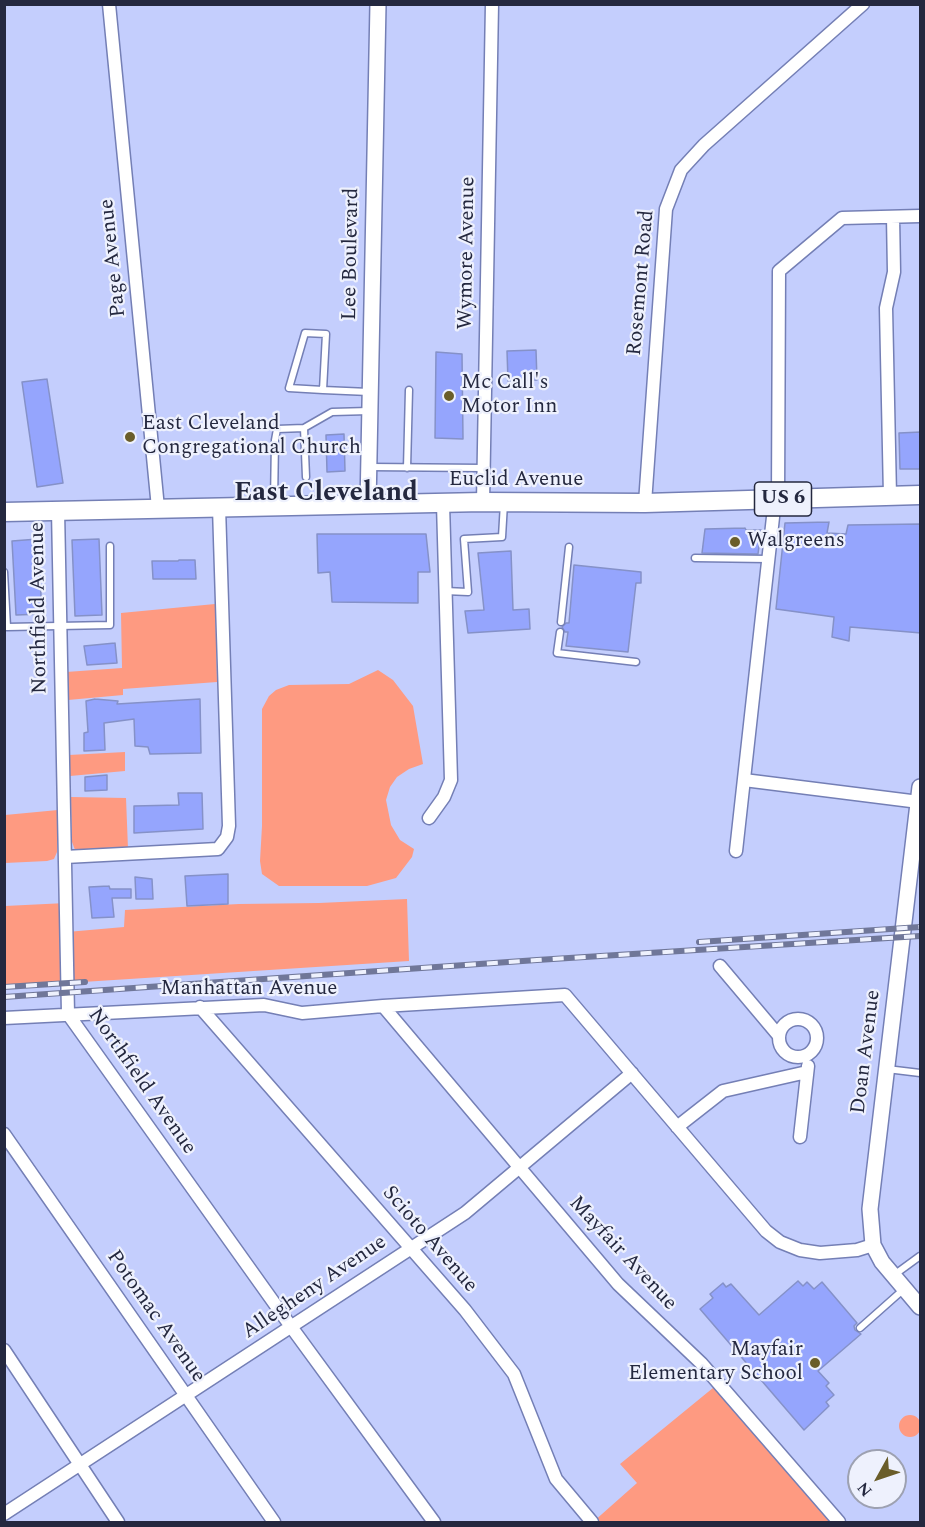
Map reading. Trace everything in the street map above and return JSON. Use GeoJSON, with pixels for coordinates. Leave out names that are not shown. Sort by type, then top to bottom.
{"type":"FeatureCollection","features":[{"type":"Feature","properties":{"kind":"main road","name":"Euclid Avenue"},"geometry":{"type":"LineString","coordinates":[[4,512],[483,502],[645,503],[921,495]]}},
{"type":"Feature","properties":{"kind":"street","name":"Page Avenue"},"geometry":{"type":"LineString","coordinates":[[109,4],[158,508]]}},
{"type":"Feature","properties":{"kind":"street","name":"Lee Boulevard"},"geometry":{"type":"LineString","coordinates":[[368,505],[378,4]]}},
{"type":"Feature","properties":{"kind":"street","name":"Wymore Avenue"},"geometry":{"type":"LineString","coordinates":[[483,502],[492,4]]}},
{"type":"Feature","properties":{"kind":"street","name":"Rosemont Road"},"geometry":{"type":"LineString","coordinates":[[645,503],[666,209],[681,170],[704,145],[862,4]]}},
{"type":"Feature","properties":{"kind":"street"},"geometry":{"type":"LineString","coordinates":[[736,851],[768,559],[777,499],[779,271],[842,218],[921,216]]}},
{"type":"Feature","properties":{"kind":"street"},"geometry":{"type":"LineString","coordinates":[[890,496],[886,308],[894,272],[893,217]]}},
{"type":"Feature","properties":{"kind":"street"},"geometry":{"type":"LineString","coordinates":[[429,818],[444,797],[451,780],[443,504]]}},
{"type":"Feature","properties":{"kind":"street"},"geometry":{"type":"LineString","coordinates":[[65,857],[218,849],[225,842],[229,826],[219,507]]}},
{"type":"Feature","properties":{"kind":"street","name":"Northfield Avenue"},"geometry":{"type":"LineString","coordinates":[[58,510],[69,1014],[292,1328],[435,1522]]}},
{"type":"Feature","properties":{"kind":"street"},"geometry":{"type":"LineString","coordinates":[[744,780],[920,794]]}},
{"type":"Feature","properties":{"kind":"street","name":"Doan Avenue"},"geometry":{"type":"LineString","coordinates":[[920,794],[870,1209],[873,1245],[882,1262],[921,1307]]}},
{"type":"Feature","properties":{"kind":"street"},"geometry":{"type":"LineString","coordinates":[[720,966],[779,1036],[782,1048],[791,1056],[804,1056],[810,1053],[814,1048],[817,1035],[811,1024],[794,1019],[784,1025],[779,1036]]}},
{"type":"Feature","properties":{"kind":"street","name":"Manhattan Avenue"},"geometry":{"type":"LineString","coordinates":[[4,1018],[264,1005],[302,1013],[382,1005],[565,995],[632,1073]]}},
{"type":"Feature","properties":{"kind":"street","name":"Mayfair Avenue"},"geometry":{"type":"LineString","coordinates":[[382,1005],[618,1284],[707,1370],[839,1522]]}},
{"type":"Feature","properties":{"kind":"street","name":"Scioto Avenue"},"geometry":{"type":"LineString","coordinates":[[200,1007],[465,1310],[514,1374],[556,1479],[592,1522]]}},
{"type":"Feature","properties":{"kind":"street"},"geometry":{"type":"LineString","coordinates":[[800,1137],[810,1053]]}},
{"type":"Feature","properties":{"kind":"street"},"geometry":{"type":"LineString","coordinates":[[677,1127],[723,1091],[807,1072]]}},
{"type":"Feature","properties":{"kind":"street"},"geometry":{"type":"LineString","coordinates":[[632,1073],[766,1231],[780,1242],[800,1251],[820,1253],[857,1250],[873,1245]]}},
{"type":"Feature","properties":{"kind":"street","name":"Allegheny Avenue"},"geometry":{"type":"LineString","coordinates":[[4,1514],[465,1214],[632,1073]]}},
{"type":"Feature","properties":{"kind":"street","name":"Potomac Avenue"},"geometry":{"type":"LineString","coordinates":[[4,1134],[274,1522]]}},
{"type":"Feature","properties":{"kind":"street"},"geometry":{"type":"LineString","coordinates":[[4,1350],[118,1522]]}},
{"type":"Feature","properties":{"kind":"lane"},"geometry":{"type":"LineString","coordinates":[[323,390],[326,334],[305,333],[289,388],[323,390],[370,392]]}},
{"type":"Feature","properties":{"kind":"lane"},"geometry":{"type":"LineString","coordinates":[[407,468],[409,390]]}},
{"type":"Feature","properties":{"kind":"lane"},"geometry":{"type":"LineString","coordinates":[[274,507],[275,440],[278,429],[304,428],[332,412],[369,411]]}},
{"type":"Feature","properties":{"kind":"lane"},"geometry":{"type":"LineString","coordinates":[[304,428],[306,477]]}},
{"type":"Feature","properties":{"kind":"lane"},"geometry":{"type":"LineString","coordinates":[[368,467],[484,468]]}},
{"type":"Feature","properties":{"kind":"lane"},"geometry":{"type":"LineString","coordinates":[[445,591],[468,592],[464,539],[502,537],[504,502]]}},
{"type":"Feature","properties":{"kind":"lane"},"geometry":{"type":"LineString","coordinates":[[4,572],[7,627],[110,625],[110,546]]}},
{"type":"Feature","properties":{"kind":"lane"},"geometry":{"type":"LineString","coordinates":[[561,622],[570,547]]}},
{"type":"Feature","properties":{"kind":"lane"},"geometry":{"type":"LineString","coordinates":[[695,558],[768,559]]}},
{"type":"Feature","properties":{"kind":"lane"},"geometry":{"type":"LineString","coordinates":[[560,632],[557,653],[636,662]]}},
{"type":"Feature","properties":{"kind":"lane"},"geometry":{"type":"LineString","coordinates":[[886,1069],[921,1073]]}},
{"type":"Feature","properties":{"kind":"lane"},"geometry":{"type":"LineString","coordinates":[[894,1276],[921,1256]]}},
{"type":"Feature","properties":{"kind":"lane"},"geometry":{"type":"LineString","coordinates":[[860,1328],[905,1289]]}},
{"type":"Feature","properties":{"kind":"shaded area"},"geometry":{"type":"Polygon","coordinates":[[[215,604],[217,682],[123,689],[123,695],[68,700],[66,672],[122,668],[121,613],[215,604]]]}},
{"type":"Feature","properties":{"kind":"shaded area"},"geometry":{"type":"Polygon","coordinates":[[[378,670],[393,680],[413,706],[423,764],[397,777],[390,787],[386,800],[391,825],[400,840],[414,849],[412,857],[396,878],[367,886],[279,886],[262,874],[260,861],[262,709],[269,696],[276,690],[289,685],[349,684],[378,670]]]}},
{"type":"Feature","properties":{"kind":"shaded area"},"geometry":{"type":"Polygon","coordinates":[[[125,752],[125,771],[70,776],[69,755],[125,752]]]}},
{"type":"Feature","properties":{"kind":"shaded area"},"geometry":{"type":"Polygon","coordinates":[[[71,797],[126,798],[128,849],[75,850],[72,842],[71,797]]]}},
{"type":"Feature","properties":{"kind":"shaded area"},"geometry":{"type":"Polygon","coordinates":[[[58,810],[57,852],[54,859],[5,863],[5,815],[58,810]]]}},
{"type":"Feature","properties":{"kind":"shaded area"},"geometry":{"type":"Polygon","coordinates":[[[407,899],[409,961],[5,987],[5,906],[66,903],[67,932],[124,927],[125,910],[407,899]]]}},
{"type":"Feature","properties":{"kind":"shaded area"},"geometry":{"type":"Polygon","coordinates":[[[719,1383],[839,1522],[593,1522],[637,1483],[620,1464],[719,1383]]]}},
{"type":"Feature","properties":{"kind":"shaded area"},"geometry":{"type":"Polygon","coordinates":[[[906,1415],[914,1415],[921,1422],[921,1430],[914,1437],[906,1437],[899,1430],[899,1422],[906,1415]]]}},
{"type":"Feature","properties":{"kind":"building"},"geometry":{"type":"Polygon","coordinates":[[[536,350],[537,380],[508,381],[507,351],[536,350]]]}},
{"type":"Feature","properties":{"kind":"building","name":"Mc Call's Motor Inn"},"geometry":{"type":"Polygon","coordinates":[[[436,352],[462,354],[463,439],[435,438],[436,352]]]}},
{"type":"Feature","properties":{"kind":"building"},"geometry":{"type":"Polygon","coordinates":[[[47,379],[63,483],[37,487],[22,382],[47,379]]]}},
{"type":"Feature","properties":{"kind":"building"},"geometry":{"type":"Polygon","coordinates":[[[921,432],[921,469],[900,469],[899,433],[921,432]]]}},
{"type":"Feature","properties":{"kind":"building"},"geometry":{"type":"Polygon","coordinates":[[[344,434],[345,471],[327,472],[326,435],[344,434]]]}},
{"type":"Feature","properties":{"kind":"building"},"geometry":{"type":"Polygon","coordinates":[[[829,522],[827,533],[846,534],[848,525],[921,524],[921,633],[850,627],[849,641],[832,637],[834,617],[776,609],[785,523],[829,522]]]}},
{"type":"Feature","properties":{"kind":"building"},"geometry":{"type":"Polygon","coordinates":[[[745,528],[746,530],[761,530],[758,554],[702,553],[705,529],[745,528]]]}},
{"type":"Feature","properties":{"kind":"building"},"geometry":{"type":"Polygon","coordinates":[[[317,534],[426,534],[430,572],[418,572],[418,603],[332,602],[330,572],[318,573],[317,534]]]}},
{"type":"Feature","properties":{"kind":"building"},"geometry":{"type":"Polygon","coordinates":[[[38,539],[42,614],[16,615],[12,541],[38,539]]]}},
{"type":"Feature","properties":{"kind":"building"},"geometry":{"type":"Polygon","coordinates":[[[99,539],[102,615],[75,616],[72,540],[99,539]]]}},
{"type":"Feature","properties":{"kind":"building"},"geometry":{"type":"Polygon","coordinates":[[[511,551],[513,610],[529,609],[530,629],[468,633],[465,611],[484,610],[478,553],[511,551]]]}},
{"type":"Feature","properties":{"kind":"building"},"geometry":{"type":"Polygon","coordinates":[[[195,560],[196,579],[153,579],[152,561],[195,560]]]}},
{"type":"Feature","properties":{"kind":"building"},"geometry":{"type":"Polygon","coordinates":[[[574,565],[641,572],[641,583],[636,583],[628,652],[566,646],[568,632],[565,632],[562,627],[569,623],[574,565]]]}},
{"type":"Feature","properties":{"kind":"building"},"geometry":{"type":"Polygon","coordinates":[[[115,643],[117,663],[87,665],[84,646],[115,643]]]}},
{"type":"Feature","properties":{"kind":"building"},"geometry":{"type":"Polygon","coordinates":[[[95,699],[118,701],[117,704],[200,699],[201,753],[150,754],[148,747],[135,746],[134,719],[104,723],[105,750],[84,751],[84,733],[88,732],[86,701],[95,699]]]}},
{"type":"Feature","properties":{"kind":"building"},"geometry":{"type":"Polygon","coordinates":[[[107,775],[107,790],[85,791],[85,777],[107,775]]]}},
{"type":"Feature","properties":{"kind":"building"},"geometry":{"type":"Polygon","coordinates":[[[178,793],[202,793],[203,829],[134,833],[134,806],[179,805],[178,793]]]}},
{"type":"Feature","properties":{"kind":"building"},"geometry":{"type":"Polygon","coordinates":[[[228,874],[228,904],[187,906],[185,876],[228,874]]]}},
{"type":"Feature","properties":{"kind":"building"},"geometry":{"type":"Polygon","coordinates":[[[135,877],[152,879],[153,899],[136,899],[135,877]]]}},
{"type":"Feature","properties":{"kind":"building"},"geometry":{"type":"Polygon","coordinates":[[[109,886],[110,889],[131,889],[131,898],[112,898],[114,917],[92,918],[89,887],[109,886]]]}},
{"type":"Feature","properties":{"kind":"building"},"geometry":{"type":"Polygon","coordinates":[[[798,1281],[803,1286],[807,1282],[814,1289],[822,1282],[857,1323],[854,1326],[855,1330],[861,1334],[818,1371],[829,1383],[826,1386],[834,1395],[826,1402],[829,1406],[804,1430],[700,1309],[713,1298],[710,1294],[723,1283],[726,1287],[731,1284],[759,1315],[798,1281]]]}},
{"type":"Feature","properties":{"kind":"railway"},"geometry":{"type":"LineString","coordinates":[[699,942],[920,927]]}},
{"type":"Feature","properties":{"kind":"railway"},"geometry":{"type":"LineString","coordinates":[[4,997],[920,936]]}},
{"type":"Feature","properties":{"kind":"railway"},"geometry":{"type":"LineString","coordinates":[[4,987],[85,982]]}},
{"type":"Feature","properties":{"kind":"place","name":"Mc Call's Motor Inn"},"geometry":{"type":"Point","coordinates":[449,396]}},
{"type":"Feature","properties":{"kind":"place","name":"East Cleveland Congregational Church"},"geometry":{"type":"Point","coordinates":[130,437]}},
{"type":"Feature","properties":{"kind":"place","name":"Walgreens"},"geometry":{"type":"Point","coordinates":[735,542]}},
{"type":"Feature","properties":{"kind":"place","name":"Mayfair Elementary School"},"geometry":{"type":"Point","coordinates":[815,1363]}},
{"type":"Feature","properties":{"kind":"district","name":"East Cleveland"},"geometry":{"type":"Point","coordinates":[326,495]}}]}
